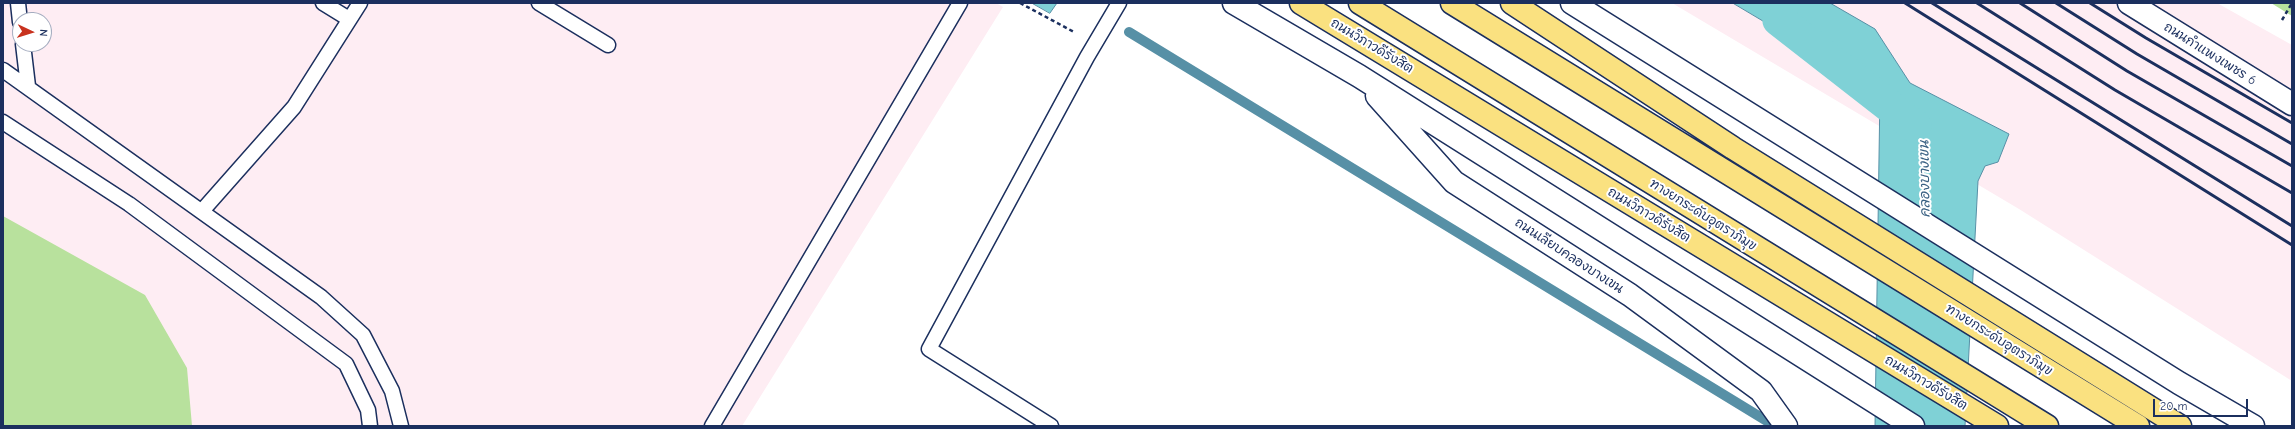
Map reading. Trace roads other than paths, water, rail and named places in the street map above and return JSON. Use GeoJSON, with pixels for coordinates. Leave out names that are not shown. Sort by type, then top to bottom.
{"type":"FeatureCollection","features":[{"type":"Feature","properties":{"kind":"highway","name":"ถนนวิภาวดีรังสิต"},"geometry":{"type":"LineString","coordinates":[[1300,3],[1831,327],[1991,422]]}},
{"type":"Feature","properties":{"kind":"highway","name":"ทางยกระดับอุตราภิมุข"},"geometry":{"type":"LineString","coordinates":[[1360,3],[2047,426]]}},
{"type":"Feature","properties":{"kind":"highway","name":"ทางยกระดับอุตราภิมุข"},"geometry":{"type":"LineString","coordinates":[[1452,3],[2138,426]]}},
{"type":"Feature","properties":{"kind":"highway"},"geometry":{"type":"LineString","coordinates":[[1512,3],[1726,144],[2180,426]]}},
{"type":"Feature","properties":{"kind":"main road"},"geometry":{"type":"LineString","coordinates":[[1234,3],[1359,76],[1914,426]]}},
{"type":"Feature","properties":{"kind":"main road"},"geometry":{"type":"LineString","coordinates":[[1572,3],[1829,162],[2179,383],[2253,426]]}},
{"type":"Feature","properties":{"kind":"main road","name":"ถนนกำแพงเพชร 6"},"geometry":{"type":"LineString","coordinates":[[2129,3],[2292,104]]}},
{"type":"Feature","properties":{"kind":"main road","name":"ถนนเลียบคลองบางเขน"},"geometry":{"type":"LineString","coordinates":[[1359,76],[1454,182],[1630,295],[1761,392],[1786,426]]}},
{"type":"Feature","properties":{"kind":"lane"},"geometry":{"type":"LineString","coordinates":[[323,3],[349,19]]}},
{"type":"Feature","properties":{"kind":"lane"},"geometry":{"type":"LineString","coordinates":[[202,211],[294,107],[360,3]]}},
{"type":"Feature","properties":{"kind":"lane"},"geometry":{"type":"LineString","coordinates":[[539,3],[608,45]]}},
{"type":"Feature","properties":{"kind":"lane"},"geometry":{"type":"LineString","coordinates":[[712,426],[960,3]]}},
{"type":"Feature","properties":{"kind":"lane"},"geometry":{"type":"LineString","coordinates":[[1051,426],[929,349],[1095,44],[1119,3]]}},
{"type":"Feature","properties":{"kind":"lane"},"geometry":{"type":"LineString","coordinates":[[24,52],[28,86]]}},
{"type":"Feature","properties":{"kind":"lane"},"geometry":{"type":"LineString","coordinates":[[3,70],[28,86],[321,296],[363,335],[392,391],[401,426]]}},
{"type":"Feature","properties":{"kind":"lane"},"geometry":{"type":"LineString","coordinates":[[3,122],[129,204],[346,364],[368,410],[370,426]]}},
{"type":"Feature","properties":{"kind":"water"},"geometry":{"type":"Polygon","coordinates":[[[1032,3],[1057,3],[1050,13],[1032,3]]]}},
{"type":"Feature","properties":{"kind":"water"},"geometry":{"type":"Polygon","coordinates":[[[1733,3],[1830,3],[1875,29],[1910,83],[2009,134],[1998,162],[1985,166],[1978,181],[1965,426],[1875,426],[1880,91],[1733,3]]]}},
{"type":"Feature","properties":{"kind":"waterway","name":"คลองบางเขน"},"geometry":{"type":"LineString","coordinates":[[1783,3],[1779,20],[1915,126]]}},
{"type":"Feature","properties":{"kind":"waterway"},"geometry":{"type":"LineString","coordinates":[[1129,32],[1775,426]]}},
{"type":"Feature","properties":{"kind":"railway"},"geometry":{"type":"LineString","coordinates":[[1905,3],[2292,245]]}},
{"type":"Feature","properties":{"kind":"railway"},"geometry":{"type":"LineString","coordinates":[[1932,3],[2292,226]]}},
{"type":"Feature","properties":{"kind":"railway"},"geometry":{"type":"LineString","coordinates":[[1977,3],[2115,90],[2292,193]]}},
{"type":"Feature","properties":{"kind":"railway"},"geometry":{"type":"LineString","coordinates":[[2020,3],[2127,71],[2292,166]]}},
{"type":"Feature","properties":{"kind":"railway"},"geometry":{"type":"LineString","coordinates":[[2056,3],[2137,54],[2292,144]]}},
{"type":"Feature","properties":{"kind":"railway"},"geometry":{"type":"LineString","coordinates":[[2090,3],[2146,38],[2292,123]]}}]}
